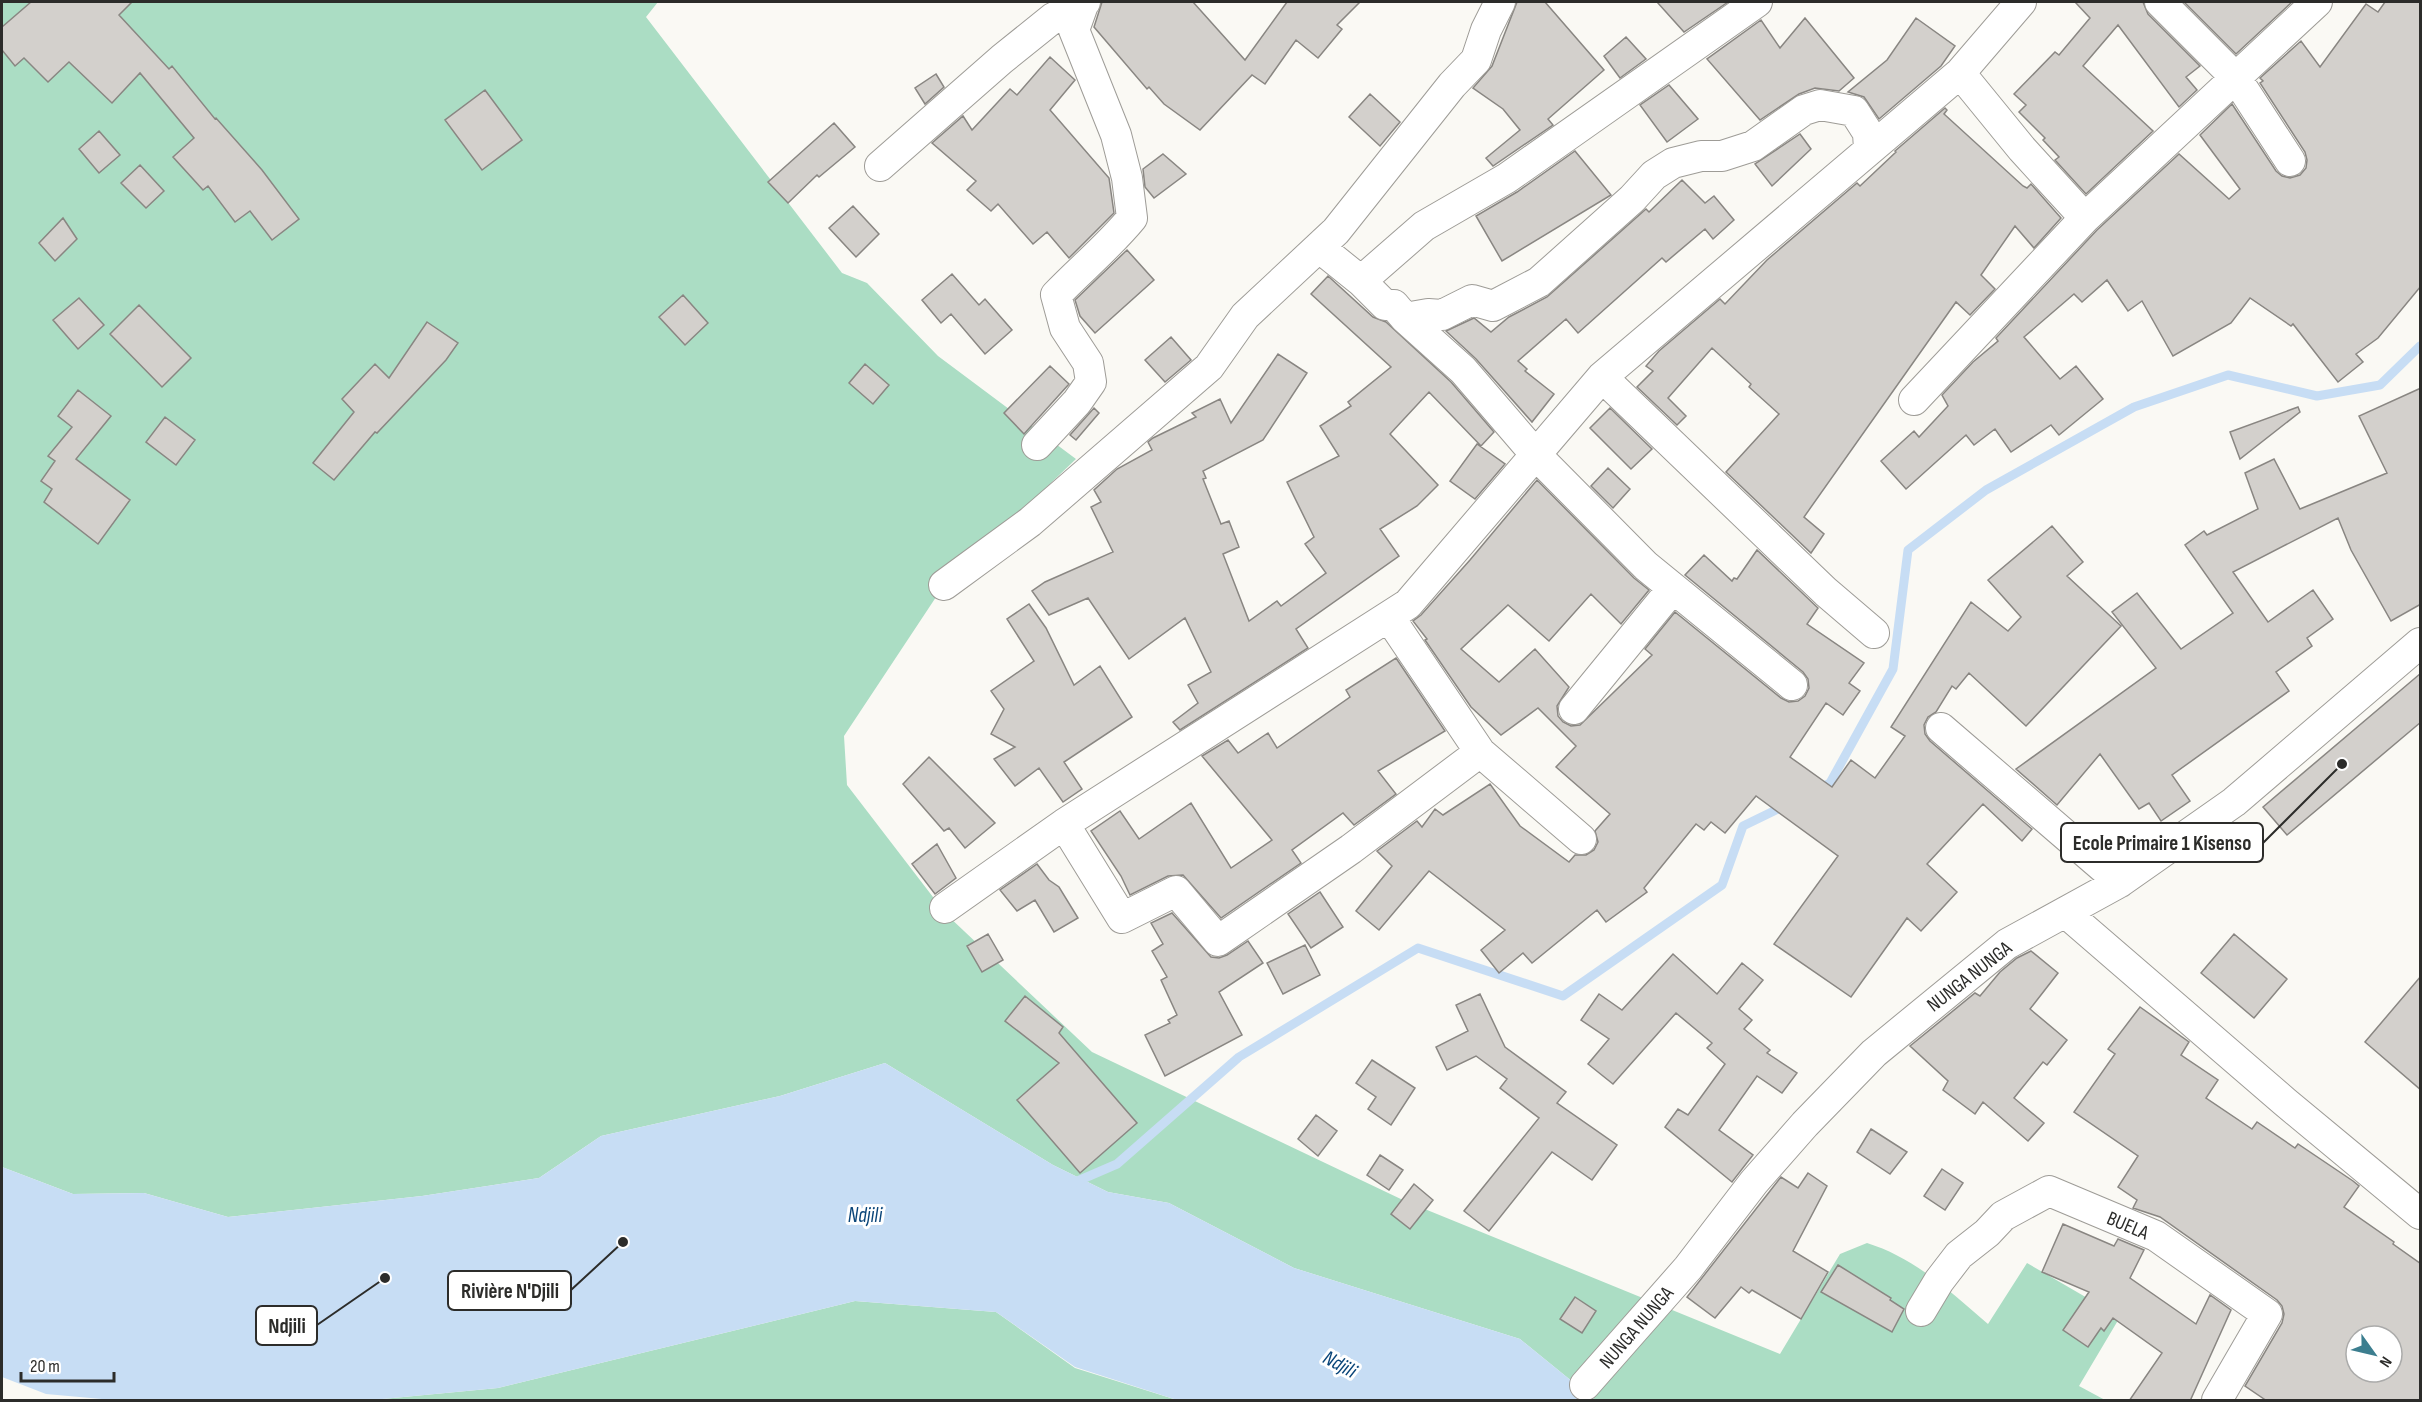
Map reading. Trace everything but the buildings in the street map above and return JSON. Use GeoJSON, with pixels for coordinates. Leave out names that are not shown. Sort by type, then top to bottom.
{"type":"FeatureCollection","features":[{"type":"Feature","properties":{"kind":"street"},"geometry":{"type":"LineString","coordinates":[[880,166],[1002,59],[1053,18],[1084,2]]}},
{"type":"Feature","properties":{"kind":"street"},"geometry":{"type":"LineString","coordinates":[[1037,445],[1077,402],[1091,382],[1088,363],[1065,328],[1056,295],[1114,240],[1132,218],[1127,178],[1116,135],[1074,30],[1084,2]]}},
{"type":"Feature","properties":{"kind":"street"},"geometry":{"type":"LineString","coordinates":[[944,585],[1030,522],[1209,367],[1245,316],[1336,231],[1452,85],[1476,60],[1486,30],[1500,2]]}},
{"type":"Feature","properties":{"kind":"street"},"geometry":{"type":"LineString","coordinates":[[1361,281],[1424,226],[1507,178],[1757,2]]}},
{"type":"Feature","properties":{"kind":"street"},"geometry":{"type":"LineString","coordinates":[[945,908],[1064,824],[1389,617],[1415,598],[1602,377],[1960,73],[2021,2]]}},
{"type":"Feature","properties":{"kind":"street"},"geometry":{"type":"LineString","coordinates":[[2160,2],[2236,78],[2290,161]]}},
{"type":"Feature","properties":{"kind":"street"},"geometry":{"type":"LineString","coordinates":[[1914,400],[2085,218],[2317,2]]}},
{"type":"Feature","properties":{"kind":"street"},"geometry":{"type":"LineString","coordinates":[[1960,73],[2022,149],[2085,218]]}},
{"type":"Feature","properties":{"kind":"street"},"geometry":{"type":"LineString","coordinates":[[1405,318],[1428,314],[1442,315],[1472,300],[1493,306],[1507,300],[1539,282],[1632,199],[1654,175],[1673,163],[1701,156],[1722,156],[1753,146],[1804,110],[1820,105],[1854,111],[1869,133],[1869,149]]}},
{"type":"Feature","properties":{"kind":"street"},"geometry":{"type":"LineString","coordinates":[[1320,248],[1361,281],[1385,305],[1394,305],[1405,318],[1463,370],[1536,455],[1646,566],[1792,686]]}},
{"type":"Feature","properties":{"kind":"street"},"geometry":{"type":"LineString","coordinates":[[1602,377],[1826,592],[1874,633]]}},
{"type":"Feature","properties":{"kind":"street"},"geometry":{"type":"LineString","coordinates":[[1574,709],[1673,588]]}},
{"type":"Feature","properties":{"kind":"street"},"geometry":{"type":"LineString","coordinates":[[1389,617],[1480,752],[1581,839]]}},
{"type":"Feature","properties":{"kind":"street","name":"NUNGA NUNGA"},"geometry":{"type":"LineString","coordinates":[[1586,1385],[1688,1268],[1754,1182],[1805,1124],[1874,1053],[2007,944],[2120,882],[2234,802],[2421,643]]}},
{"type":"Feature","properties":{"kind":"street"},"geometry":{"type":"LineString","coordinates":[[1941,728],[2120,882]]}},
{"type":"Feature","properties":{"kind":"street"},"geometry":{"type":"LineString","coordinates":[[1064,824],[1122,918],[1176,891],[1218,941],[1352,849],[1480,752]]}},
{"type":"Feature","properties":{"kind":"street"},"geometry":{"type":"LineString","coordinates":[[2066,913],[2285,1102],[2421,1214]]}},
{"type":"Feature","properties":{"kind":"street","name":"BUELA"},"geometry":{"type":"LineString","coordinates":[[1920,1311],[1959,1255],[1987,1233],[2003,1216],[2049,1191],[2156,1236],[2267,1314],[2217,1401]]}},
{"type":"Feature","properties":{"kind":"green space"},"geometry":{"type":"Polygon","coordinates":[[[2,2],[658,2],[646,17],[842,273],[867,283],[938,356],[1076,459],[944,585],[844,736],[847,785],[946,914],[1092,1052],[1405,1201],[1780,1354],[1840,1254],[1867,1243],[1901,1257],[1932,1277],[1988,1324],[2027,1263],[2120,1317],[2079,1386],[2105,1400],[1595,1400],[1520,1339],[1294,1268],[1169,1203],[1108,1192],[1053,1165],[885,1063],[780,1096],[601,1136],[539,1178],[422,1196],[228,1217],[144,1193],[73,1194],[2,1167],[2,2]]]}},
{"type":"Feature","properties":{"kind":"green space"},"geometry":{"type":"Polygon","coordinates":[[[855,1301],[996,1312],[1075,1368],[1177,1400],[372,1400],[498,1388],[855,1301]]]}},
{"type":"Feature","properties":{"kind":"water"},"geometry":{"type":"Polygon","coordinates":[[[885,1063],[1053,1165],[1108,1192],[1169,1203],[1294,1268],[1520,1339],[1595,1400],[1177,1400],[1075,1367],[996,1312],[855,1301],[498,1388],[372,1400],[113,1400],[46,1394],[2,1377],[2,1167],[73,1194],[144,1193],[228,1217],[422,1196],[539,1178],[601,1136],[780,1096],[885,1063]]]}},
{"type":"Feature","properties":{"kind":"waterway"},"geometry":{"type":"LineString","coordinates":[[1817,790],[1830,783],[1893,669],[1908,550],[1986,490],[2134,407],[2228,375],[2317,396],[2380,385],[2420,346]]}},
{"type":"Feature","properties":{"kind":"waterway"},"geometry":{"type":"LineString","coordinates":[[1073,1183],[1117,1164],[1239,1057],[1418,948],[1563,996],[1722,885],[1743,826],[1786,805]]}},
{"type":"Feature","properties":{"kind":"place","name":"Ecole Primaire 1 Kisenso"},"geometry":{"type":"Point","coordinates":[2342,764]}},
{"type":"Feature","properties":{"kind":"place","name":"Rivière N'Djili"},"geometry":{"type":"Point","coordinates":[623,1242]}},
{"type":"Feature","properties":{"kind":"place","name":"Ndjili"},"geometry":{"type":"Point","coordinates":[385,1278]}}]}
